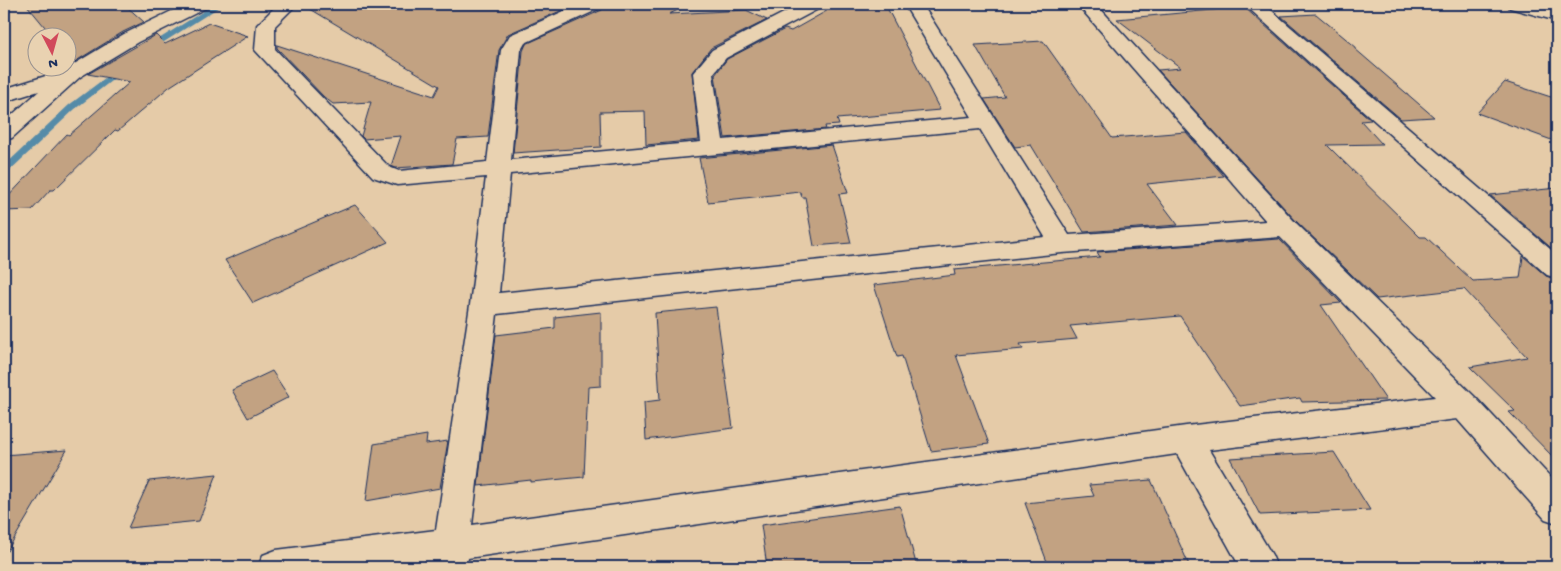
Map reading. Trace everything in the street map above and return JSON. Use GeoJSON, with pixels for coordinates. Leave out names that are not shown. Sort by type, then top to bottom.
{"type":"FeatureCollection","features":[{"type":"Feature","properties":{"kind":"street"},"geometry":{"type":"LineString","coordinates":[[78,70],[131,38],[200,4]]}},
{"type":"Feature","properties":{"kind":"street"},"geometry":{"type":"LineString","coordinates":[[288,4],[266,25],[265,50],[381,172],[397,178],[498,170],[713,147],[985,122]]}},
{"type":"Feature","properties":{"kind":"street"},"geometry":{"type":"LineString","coordinates":[[451,556],[484,305],[511,50],[517,38],[595,4]]}},
{"type":"Feature","properties":{"kind":"street"},"geometry":{"type":"LineString","coordinates":[[713,147],[703,73],[720,54],[814,4]]}},
{"type":"Feature","properties":{"kind":"street"},"geometry":{"type":"LineString","coordinates":[[913,4],[1062,244]]}},
{"type":"Feature","properties":{"kind":"street"},"geometry":{"type":"LineString","coordinates":[[1086,4],[1286,228],[1464,406],[1557,508]]}},
{"type":"Feature","properties":{"kind":"street"},"geometry":{"type":"LineString","coordinates":[[1253,4],[1557,269]]}},
{"type":"Feature","properties":{"kind":"street"},"geometry":{"type":"LineString","coordinates":[[1516,4],[1557,15]]}},
{"type":"Feature","properties":{"kind":"street"},"geometry":{"type":"LineString","coordinates":[[4,96],[58,78]]}},
{"type":"Feature","properties":{"kind":"street"},"geometry":{"type":"LineString","coordinates":[[4,133],[67,78]]}},
{"type":"Feature","properties":{"kind":"street"},"geometry":{"type":"LineString","coordinates":[[484,305],[1062,244],[1286,228]]}},
{"type":"Feature","properties":{"kind":"street"},"geometry":{"type":"LineString","coordinates":[[276,567],[451,556],[1186,439],[1464,406]]}},
{"type":"Feature","properties":{"kind":"street"},"geometry":{"type":"LineString","coordinates":[[1186,439],[1259,567]]}},
{"type":"Feature","properties":{"kind":"building"},"geometry":{"type":"Polygon","coordinates":[[[26,4],[124,4],[144,22],[123,32],[78,60],[78,28],[46,28],[26,4]]]}},
{"type":"Feature","properties":{"kind":"building"},"geometry":{"type":"Polygon","coordinates":[[[302,4],[576,4],[508,34],[499,50],[488,137],[457,139],[452,164],[396,168],[391,166],[401,136],[364,139],[361,136],[371,102],[333,104],[277,48],[277,45],[434,96],[439,86],[302,4]]]}},
{"type":"Feature","properties":{"kind":"building"},"geometry":{"type":"Polygon","coordinates":[[[606,4],[692,4],[669,14],[746,10],[767,20],[711,48],[692,72],[699,140],[646,145],[645,111],[600,112],[601,147],[513,153],[523,51],[526,44],[602,10],[606,4]]]}},
{"type":"Feature","properties":{"kind":"building"},"geometry":{"type":"Polygon","coordinates":[[[839,4],[885,4],[940,110],[837,119],[839,125],[825,126],[826,129],[725,138],[715,75],[727,59],[785,29],[791,31],[839,4]]]}},
{"type":"Feature","properties":{"kind":"building"},"geometry":{"type":"Polygon","coordinates":[[[1244,7],[1371,120],[1361,121],[1382,144],[1327,145],[1420,237],[1426,237],[1473,281],[1520,278],[1523,256],[1546,276],[1557,280],[1557,461],[1509,412],[1515,411],[1470,367],[1527,357],[1464,289],[1377,299],[1296,221],[1158,70],[1181,68],[1117,19],[1244,7]]]}},
{"type":"Feature","properties":{"kind":"building"},"geometry":{"type":"Polygon","coordinates":[[[1316,14],[1434,117],[1401,119],[1281,16],[1316,14]]]}},
{"type":"Feature","properties":{"kind":"building"},"geometry":{"type":"Polygon","coordinates":[[[209,23],[248,36],[169,87],[118,131],[115,130],[54,190],[50,190],[32,210],[4,211],[4,201],[67,134],[69,135],[130,82],[88,74],[156,35],[165,44],[209,23]]]}},
{"type":"Feature","properties":{"kind":"building"},"geometry":{"type":"Polygon","coordinates":[[[1043,41],[1112,138],[1186,132],[1224,176],[1147,184],[1178,225],[1084,232],[1031,145],[1015,147],[984,99],[1005,97],[975,45],[1043,41]]]}},
{"type":"Feature","properties":{"kind":"building"},"geometry":{"type":"Polygon","coordinates":[[[1505,82],[1557,99],[1557,142],[1477,113],[1505,82]]]}},
{"type":"Feature","properties":{"kind":"building"},"geometry":{"type":"Polygon","coordinates":[[[832,145],[848,193],[839,194],[851,243],[814,246],[805,197],[802,197],[800,192],[708,202],[699,158],[832,145]]]}},
{"type":"Feature","properties":{"kind":"building"},"geometry":{"type":"Polygon","coordinates":[[[1557,188],[1557,253],[1490,195],[1557,188]]]}},
{"type":"Feature","properties":{"kind":"building"},"geometry":{"type":"Polygon","coordinates":[[[355,205],[388,242],[253,303],[225,260],[355,205]]]}},
{"type":"Feature","properties":{"kind":"building"},"geometry":{"type":"Polygon","coordinates":[[[1279,239],[1341,303],[1321,305],[1386,400],[1302,402],[1300,398],[1240,406],[1180,316],[1070,326],[1077,339],[1020,344],[1023,349],[956,355],[989,444],[931,451],[902,356],[897,357],[874,285],[955,275],[954,270],[1100,257],[1097,252],[1279,239]]]}},
{"type":"Feature","properties":{"kind":"building"},"geometry":{"type":"Polygon","coordinates":[[[716,307],[733,428],[646,440],[644,402],[660,400],[655,313],[716,307]]]}},
{"type":"Feature","properties":{"kind":"building"},"geometry":{"type":"Polygon","coordinates":[[[601,312],[601,386],[588,387],[584,477],[478,486],[496,335],[555,328],[555,317],[601,312]]]}},
{"type":"Feature","properties":{"kind":"building"},"geometry":{"type":"Polygon","coordinates":[[[272,371],[289,397],[248,418],[232,390],[272,371]]]}},
{"type":"Feature","properties":{"kind":"building"},"geometry":{"type":"Polygon","coordinates":[[[427,435],[426,444],[448,441],[440,488],[366,501],[374,444],[427,435]]]}},
{"type":"Feature","properties":{"kind":"building"},"geometry":{"type":"Polygon","coordinates":[[[67,450],[4,556],[4,455],[67,450]]]}},
{"type":"Feature","properties":{"kind":"building"},"geometry":{"type":"Polygon","coordinates":[[[1334,452],[1370,510],[1260,515],[1230,458],[1334,452]]]}},
{"type":"Feature","properties":{"kind":"building"},"geometry":{"type":"Polygon","coordinates":[[[217,474],[199,521],[128,528],[149,481],[217,474]]]}},
{"type":"Feature","properties":{"kind":"building"},"geometry":{"type":"Polygon","coordinates":[[[1151,480],[1190,567],[1049,567],[1025,503],[1094,496],[1089,485],[1151,480]]]}},
{"type":"Feature","properties":{"kind":"building"},"geometry":{"type":"Polygon","coordinates":[[[900,506],[917,567],[767,567],[761,525],[900,506]]]}},
{"type":"Feature","properties":{"kind":"waterway"},"geometry":{"type":"LineString","coordinates":[[150,47],[220,4]]}},
{"type":"Feature","properties":{"kind":"waterway"},"geometry":{"type":"LineString","coordinates":[[4,171],[72,107],[121,69]]}}]}
